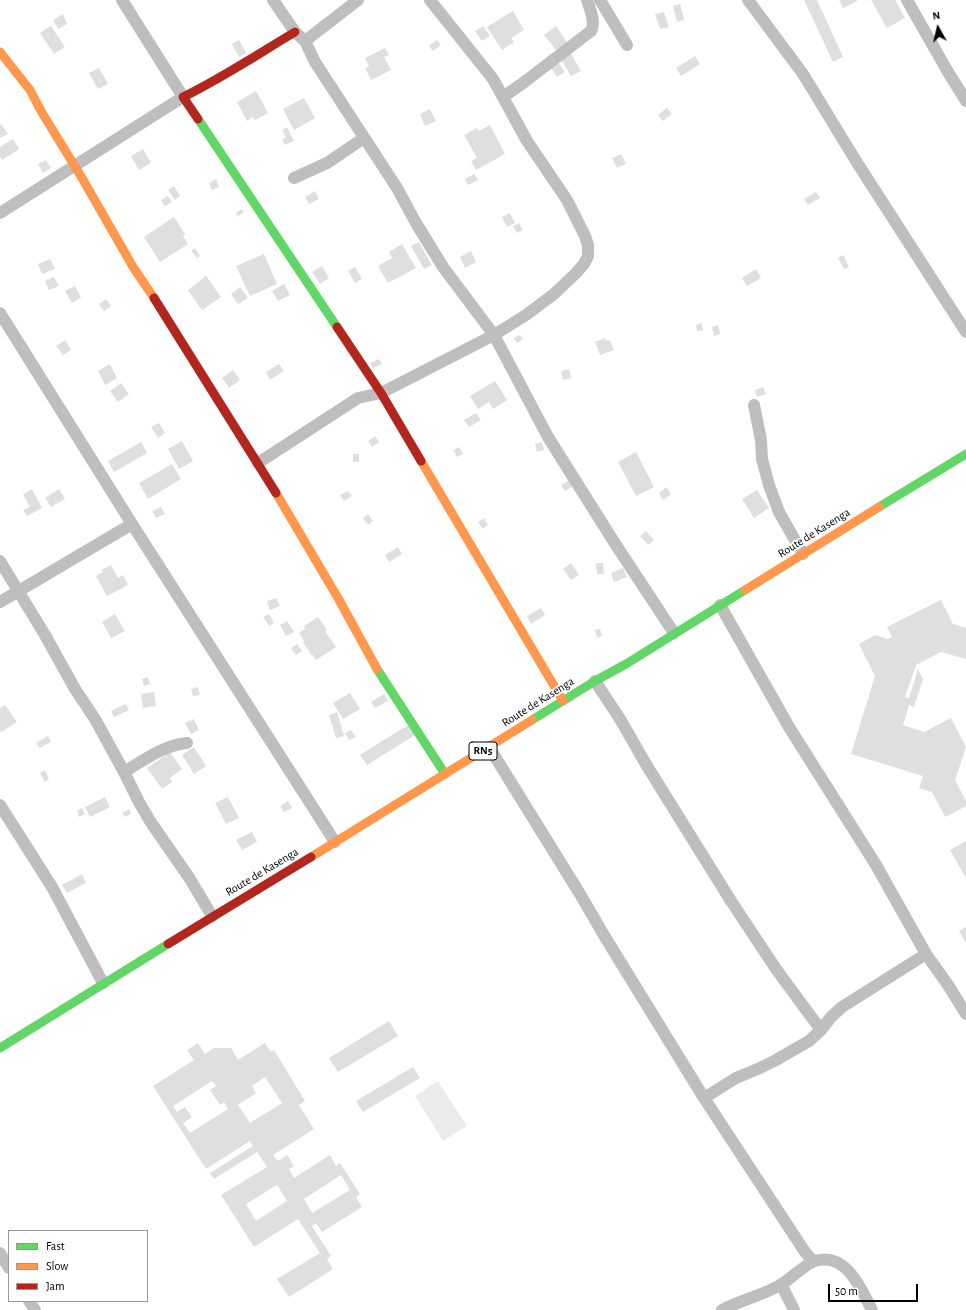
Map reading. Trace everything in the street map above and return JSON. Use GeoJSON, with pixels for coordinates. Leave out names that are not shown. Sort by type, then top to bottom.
{"type":"FeatureCollection","features":[{"type":"Feature","properties":{"kind":"main road"},"geometry":{"type":"LineString","coordinates":[[295,32],[262,50],[210,84],[183,97],[381,393],[563,701]]}},
{"type":"Feature","properties":{"kind":"main road"},"geometry":{"type":"LineString","coordinates":[[0,52],[30,90],[133,267],[164,312],[258,463],[338,598],[375,666],[445,774]]}},
{"type":"Feature","properties":{"kind":"main road","name":"Route de Kasenga"},"geometry":{"type":"LineString","coordinates":[[0,1048],[103,983],[595,681],[626,664],[966,454]]}},
{"type":"Feature","properties":{"kind":"street"},"geometry":{"type":"LineString","coordinates":[[0,213],[183,97],[122,0]]}},
{"type":"Feature","properties":{"kind":"street"},"geometry":{"type":"LineString","coordinates":[[273,0],[295,32],[305,41],[315,62],[397,188],[408,210],[443,266],[494,335],[548,437],[614,542],[674,633]]}},
{"type":"Feature","properties":{"kind":"street"},"geometry":{"type":"LineString","coordinates":[[305,41],[358,0]]}},
{"type":"Feature","properties":{"kind":"street"},"geometry":{"type":"LineString","coordinates":[[258,463],[358,398],[381,393],[494,335],[526,315],[554,294],[576,274],[588,256],[588,245],[585,236],[567,200],[527,141],[492,79],[430,0]]}},
{"type":"Feature","properties":{"kind":"street"},"geometry":{"type":"LineString","coordinates":[[503,97],[591,31],[594,26],[591,10],[587,0]]}},
{"type":"Feature","properties":{"kind":"street"},"geometry":{"type":"LineString","coordinates":[[600,0],[627,45]]}},
{"type":"Feature","properties":{"kind":"street"},"geometry":{"type":"LineString","coordinates":[[748,0],[803,74],[856,161],[966,332]]}},
{"type":"Feature","properties":{"kind":"street"},"geometry":{"type":"LineString","coordinates":[[907,0],[966,101]]}},
{"type":"Feature","properties":{"kind":"street"},"geometry":{"type":"LineString","coordinates":[[294,178],[327,164],[364,138]]}},
{"type":"Feature","properties":{"kind":"street"},"geometry":{"type":"LineString","coordinates":[[0,313],[132,524],[335,842]]}},
{"type":"Feature","properties":{"kind":"street"},"geometry":{"type":"LineString","coordinates":[[754,405],[762,459],[769,486],[779,512],[803,554]]}},
{"type":"Feature","properties":{"kind":"street"},"geometry":{"type":"LineString","coordinates":[[0,602],[132,524]]}},
{"type":"Feature","properties":{"kind":"street"},"geometry":{"type":"LineString","coordinates":[[0,561],[94,719],[150,821],[186,872],[212,916]]}},
{"type":"Feature","properties":{"kind":"street"},"geometry":{"type":"LineString","coordinates":[[720,605],[789,727],[876,865],[926,954],[966,1014]]}},
{"type":"Feature","properties":{"kind":"street"},"geometry":{"type":"LineString","coordinates":[[595,681],[620,719],[647,766],[731,901],[776,969],[821,1030]]}},
{"type":"Feature","properties":{"kind":"street"},"geometry":{"type":"LineString","coordinates":[[124,772],[157,751],[180,743],[187,743]]}},
{"type":"Feature","properties":{"kind":"street"},"geometry":{"type":"LineString","coordinates":[[489,747],[704,1098],[805,1252],[813,1261]]}},
{"type":"Feature","properties":{"kind":"street"},"geometry":{"type":"LineString","coordinates":[[0,805],[52,887],[103,983]]}},
{"type":"Feature","properties":{"kind":"street"},"geometry":{"type":"LineString","coordinates":[[704,1098],[736,1078],[776,1060],[809,1041],[842,1007],[926,954]]}},
{"type":"Feature","properties":{"kind":"street"},"geometry":{"type":"LineString","coordinates":[[0,1253],[8,1266]]}},
{"type":"Feature","properties":{"kind":"street"},"geometry":{"type":"LineString","coordinates":[[722,1310],[781,1284],[813,1261],[826,1260],[835,1261],[844,1266],[850,1272],[872,1310]]}},
{"type":"Feature","properties":{"kind":"street"},"geometry":{"type":"LineString","coordinates":[[781,1284],[794,1310]]}},
{"type":"Feature","properties":{"kind":"shaded area"},"geometry":{"type":"Polygon","coordinates":[[[438,1081],[467,1126],[443,1141],[415,1096],[438,1081]]]}},
{"type":"Feature","properties":{"kind":"building"},"geometry":{"type":"Polygon","coordinates":[[[804,0],[817,0],[843,57],[833,62],[804,0]]]}},
{"type":"Feature","properties":{"kind":"building"},"geometry":{"type":"Polygon","coordinates":[[[839,0],[857,0],[857,1],[843,8],[839,0]]]}},
{"type":"Feature","properties":{"kind":"building"},"geometry":{"type":"Polygon","coordinates":[[[871,0],[895,0],[905,18],[887,28],[871,0]]]}},
{"type":"Feature","properties":{"kind":"building"},"geometry":{"type":"Polygon","coordinates":[[[680,4],[684,20],[677,22],[673,6],[680,4]]]}},
{"type":"Feature","properties":{"kind":"building"},"geometry":{"type":"Polygon","coordinates":[[[513,11],[524,30],[511,38],[514,42],[502,50],[487,27],[513,11]]]}},
{"type":"Feature","properties":{"kind":"building"},"geometry":{"type":"Polygon","coordinates":[[[664,12],[669,27],[660,29],[655,14],[664,12]]]}},
{"type":"Feature","properties":{"kind":"building"},"geometry":{"type":"Polygon","coordinates":[[[63,14],[67,24],[58,29],[53,20],[63,14]]]}},
{"type":"Feature","properties":{"kind":"building"},"geometry":{"type":"Polygon","coordinates":[[[51,26],[65,47],[54,54],[40,33],[51,26]]]}},
{"type":"Feature","properties":{"kind":"building"},"geometry":{"type":"Polygon","coordinates":[[[483,26],[490,36],[482,41],[475,31],[483,26]]]}},
{"type":"Feature","properties":{"kind":"building"},"geometry":{"type":"Polygon","coordinates":[[[556,26],[567,42],[556,50],[544,35],[556,26]]]}},
{"type":"Feature","properties":{"kind":"building"},"geometry":{"type":"Polygon","coordinates":[[[239,40],[246,53],[239,57],[232,44],[239,40]]]}},
{"type":"Feature","properties":{"kind":"building"},"geometry":{"type":"Polygon","coordinates":[[[437,40],[441,45],[433,51],[429,46],[437,40]]]}},
{"type":"Feature","properties":{"kind":"building"},"geometry":{"type":"Polygon","coordinates":[[[385,48],[389,55],[384,57],[391,70],[371,80],[365,68],[369,66],[365,58],[385,48]]]}},
{"type":"Feature","properties":{"kind":"building"},"geometry":{"type":"Polygon","coordinates":[[[569,50],[581,71],[571,76],[559,56],[569,50]]]}},
{"type":"Feature","properties":{"kind":"building"},"geometry":{"type":"Polygon","coordinates":[[[695,56],[700,64],[681,76],[676,68],[695,56]]]}},
{"type":"Feature","properties":{"kind":"building"},"geometry":{"type":"Polygon","coordinates":[[[559,63],[565,72],[557,77],[551,68],[559,63]]]}},
{"type":"Feature","properties":{"kind":"building"},"geometry":{"type":"Polygon","coordinates":[[[99,68],[108,84],[98,89],[89,73],[99,68]]]}},
{"type":"Feature","properties":{"kind":"building"},"geometry":{"type":"Polygon","coordinates":[[[256,91],[268,113],[255,120],[253,117],[247,121],[237,102],[256,91]]]}},
{"type":"Feature","properties":{"kind":"building"},"geometry":{"type":"Polygon","coordinates":[[[304,98],[315,118],[294,130],[283,109],[304,98]]]}},
{"type":"Feature","properties":{"kind":"building"},"geometry":{"type":"Polygon","coordinates":[[[667,108],[672,114],[663,121],[658,115],[667,108]]]}},
{"type":"Feature","properties":{"kind":"building"},"geometry":{"type":"Polygon","coordinates":[[[430,109],[436,121],[425,126],[420,114],[430,109]]]}},
{"type":"Feature","properties":{"kind":"building"},"geometry":{"type":"Polygon","coordinates":[[[1,124],[8,134],[0,138],[0,125],[1,124]]]}},
{"type":"Feature","properties":{"kind":"building"},"geometry":{"type":"Polygon","coordinates":[[[490,125],[505,154],[476,170],[471,161],[477,158],[464,135],[477,128],[479,131],[490,125]]]}},
{"type":"Feature","properties":{"kind":"building"},"geometry":{"type":"Polygon","coordinates":[[[287,127],[294,141],[285,145],[282,140],[286,137],[282,130],[287,127]]]}},
{"type":"Feature","properties":{"kind":"building"},"geometry":{"type":"Polygon","coordinates":[[[13,139],[19,149],[2,160],[0,157],[0,147],[13,139]]]}},
{"type":"Feature","properties":{"kind":"building"},"geometry":{"type":"Polygon","coordinates":[[[143,149],[151,163],[139,170],[131,156],[143,149]]]}},
{"type":"Feature","properties":{"kind":"building"},"geometry":{"type":"Polygon","coordinates":[[[621,154],[626,164],[617,168],[612,158],[621,154]]]}},
{"type":"Feature","properties":{"kind":"building"},"geometry":{"type":"Polygon","coordinates":[[[46,160],[51,168],[43,173],[38,164],[46,160]]]}},
{"type":"Feature","properties":{"kind":"building"},"geometry":{"type":"Polygon","coordinates":[[[474,174],[478,180],[468,185],[465,179],[474,174]]]}},
{"type":"Feature","properties":{"kind":"building"},"geometry":{"type":"Polygon","coordinates":[[[216,179],[219,187],[212,190],[209,183],[216,179]]]}},
{"type":"Feature","properties":{"kind":"building"},"geometry":{"type":"Polygon","coordinates":[[[174,186],[180,196],[175,200],[168,190],[174,186]]]}},
{"type":"Feature","properties":{"kind":"building"},"geometry":{"type":"Polygon","coordinates":[[[315,191],[319,199],[309,204],[305,197],[315,191]]]}},
{"type":"Feature","properties":{"kind":"building"},"geometry":{"type":"Polygon","coordinates":[[[816,192],[820,198],[808,205],[804,199],[816,192]]]}},
{"type":"Feature","properties":{"kind":"building"},"geometry":{"type":"Polygon","coordinates":[[[168,196],[172,202],[165,206],[161,200],[168,196]]]}},
{"type":"Feature","properties":{"kind":"building"},"geometry":{"type":"Polygon","coordinates":[[[242,209],[244,212],[238,216],[236,213],[242,209]]]}},
{"type":"Feature","properties":{"kind":"building"},"geometry":{"type":"Polygon","coordinates":[[[510,213],[515,223],[507,227],[502,217],[510,213]]]}},
{"type":"Feature","properties":{"kind":"building"},"geometry":{"type":"Polygon","coordinates":[[[174,217],[185,234],[183,236],[188,244],[160,262],[144,237],[174,217]]]}},
{"type":"Feature","properties":{"kind":"building"},"geometry":{"type":"Polygon","coordinates":[[[519,223],[523,230],[517,233],[513,226],[519,223]]]}},
{"type":"Feature","properties":{"kind":"building"},"geometry":{"type":"Polygon","coordinates":[[[419,242],[432,265],[424,269],[411,246],[419,242]]]}},
{"type":"Feature","properties":{"kind":"building"},"geometry":{"type":"Polygon","coordinates":[[[402,244],[416,268],[388,283],[378,266],[392,258],[389,252],[402,244]]]}},
{"type":"Feature","properties":{"kind":"building"},"geometry":{"type":"Polygon","coordinates":[[[195,248],[200,256],[197,258],[191,250],[195,248]]]}},
{"type":"Feature","properties":{"kind":"building"},"geometry":{"type":"Polygon","coordinates":[[[471,251],[476,262],[465,268],[460,257],[471,251]]]}},
{"type":"Feature","properties":{"kind":"building"},"geometry":{"type":"Polygon","coordinates":[[[264,254],[277,284],[250,296],[236,266],[264,254]]]}},
{"type":"Feature","properties":{"kind":"building"},"geometry":{"type":"Polygon","coordinates":[[[843,255],[849,267],[844,269],[838,258],[843,255]]]}},
{"type":"Feature","properties":{"kind":"building"},"geometry":{"type":"Polygon","coordinates":[[[50,259],[55,269],[42,274],[38,264],[50,259]]]}},
{"type":"Feature","properties":{"kind":"building"},"geometry":{"type":"Polygon","coordinates":[[[322,266],[329,278],[320,284],[312,272],[322,266]]]}},
{"type":"Feature","properties":{"kind":"building"},"geometry":{"type":"Polygon","coordinates":[[[355,267],[362,279],[355,283],[348,271],[355,267]]]}},
{"type":"Feature","properties":{"kind":"building"},"geometry":{"type":"Polygon","coordinates":[[[756,269],[761,278],[747,286],[742,278],[756,269]]]}},
{"type":"Feature","properties":{"kind":"building"},"geometry":{"type":"Polygon","coordinates":[[[206,276],[221,297],[202,310],[188,290],[206,276]]]}},
{"type":"Feature","properties":{"kind":"building"},"geometry":{"type":"Polygon","coordinates":[[[54,277],[59,286],[49,290],[45,281],[54,277]]]}},
{"type":"Feature","properties":{"kind":"building"},"geometry":{"type":"Polygon","coordinates":[[[284,284],[290,295],[278,301],[272,291],[284,284]]]}},
{"type":"Feature","properties":{"kind":"building"},"geometry":{"type":"Polygon","coordinates":[[[75,286],[81,298],[72,303],[65,291],[75,286]]]}},
{"type":"Feature","properties":{"kind":"building"},"geometry":{"type":"Polygon","coordinates":[[[240,287],[248,298],[238,304],[231,294],[240,287]]]}},
{"type":"Feature","properties":{"kind":"building"},"geometry":{"type":"Polygon","coordinates":[[[106,299],[111,306],[104,311],[99,304],[106,299]]]}},
{"type":"Feature","properties":{"kind":"building"},"geometry":{"type":"Polygon","coordinates":[[[702,323],[703,330],[697,331],[696,325],[702,323]]]}},
{"type":"Feature","properties":{"kind":"building"},"geometry":{"type":"Polygon","coordinates":[[[718,325],[720,334],[714,336],[712,327],[718,325]]]}},
{"type":"Feature","properties":{"kind":"building"},"geometry":{"type":"Polygon","coordinates":[[[520,335],[523,339],[517,343],[514,338],[520,335]]]}},
{"type":"Feature","properties":{"kind":"building"},"geometry":{"type":"Polygon","coordinates":[[[605,338],[607,341],[610,340],[614,350],[600,355],[595,342],[605,338]]]}},
{"type":"Feature","properties":{"kind":"building"},"geometry":{"type":"Polygon","coordinates":[[[65,340],[71,350],[63,355],[56,346],[65,340]]]}},
{"type":"Feature","properties":{"kind":"building"},"geometry":{"type":"Polygon","coordinates":[[[379,359],[382,364],[373,368],[370,363],[379,359]]]}},
{"type":"Feature","properties":{"kind":"building"},"geometry":{"type":"Polygon","coordinates":[[[110,364],[117,378],[105,385],[98,371],[110,364]]]}},
{"type":"Feature","properties":{"kind":"building"},"geometry":{"type":"Polygon","coordinates":[[[279,364],[284,371],[270,380],[266,372],[279,364]]]}},
{"type":"Feature","properties":{"kind":"building"},"geometry":{"type":"Polygon","coordinates":[[[569,369],[571,378],[563,380],[561,371],[569,369]]]}},
{"type":"Feature","properties":{"kind":"building"},"geometry":{"type":"Polygon","coordinates":[[[233,370],[240,380],[229,388],[222,378],[233,370]]]}},
{"type":"Feature","properties":{"kind":"building"},"geometry":{"type":"Polygon","coordinates":[[[495,381],[507,400],[493,409],[489,402],[478,409],[470,396],[495,381]]]}},
{"type":"Feature","properties":{"kind":"building"},"geometry":{"type":"Polygon","coordinates":[[[121,383],[129,394],[118,402],[110,391],[121,383]]]}},
{"type":"Feature","properties":{"kind":"building"},"geometry":{"type":"Polygon","coordinates":[[[763,387],[766,394],[757,397],[755,390],[763,387]]]}},
{"type":"Feature","properties":{"kind":"building"},"geometry":{"type":"Polygon","coordinates":[[[476,413],[481,420],[469,427],[464,420],[476,413]]]}},
{"type":"Feature","properties":{"kind":"building"},"geometry":{"type":"Polygon","coordinates":[[[159,423],[165,433],[158,438],[151,427],[159,423]]]}},
{"type":"Feature","properties":{"kind":"building"},"geometry":{"type":"Polygon","coordinates":[[[375,436],[379,442],[372,447],[368,441],[375,436]]]}},
{"type":"Feature","properties":{"kind":"building"},"geometry":{"type":"Polygon","coordinates":[[[182,441],[193,461],[179,469],[168,449],[182,441]]]}},
{"type":"Feature","properties":{"kind":"building"},"geometry":{"type":"Polygon","coordinates":[[[141,442],[147,453],[114,472],[108,461],[141,442]]]}},
{"type":"Feature","properties":{"kind":"building"},"geometry":{"type":"Polygon","coordinates":[[[542,442],[544,450],[537,452],[535,444],[542,442]]]}},
{"type":"Feature","properties":{"kind":"building"},"geometry":{"type":"Polygon","coordinates":[[[459,447],[463,454],[457,457],[453,450],[459,447]]]}},
{"type":"Feature","properties":{"kind":"building"},"geometry":{"type":"Polygon","coordinates":[[[636,452],[654,487],[636,496],[618,462],[636,452]]]}},
{"type":"Feature","properties":{"kind":"building"},"geometry":{"type":"Polygon","coordinates":[[[353,454],[359,454],[359,462],[353,462],[353,454]]]}},
{"type":"Feature","properties":{"kind":"building"},"geometry":{"type":"Polygon","coordinates":[[[172,464],[181,479],[148,499],[139,483],[172,464]]]}},
{"type":"Feature","properties":{"kind":"building"},"geometry":{"type":"Polygon","coordinates":[[[569,480],[573,486],[565,491],[561,485],[569,480]]]}},
{"type":"Feature","properties":{"kind":"building"},"geometry":{"type":"Polygon","coordinates":[[[666,487],[671,494],[663,500],[659,493],[666,487]]]}},
{"type":"Feature","properties":{"kind":"building"},"geometry":{"type":"Polygon","coordinates":[[[32,489],[42,508],[27,516],[23,510],[30,507],[23,494],[32,489]]]}},
{"type":"Feature","properties":{"kind":"building"},"geometry":{"type":"Polygon","coordinates":[[[59,489],[65,499],[51,507],[45,498],[59,489]]]}},
{"type":"Feature","properties":{"kind":"building"},"geometry":{"type":"Polygon","coordinates":[[[757,490],[769,508],[754,518],[742,499],[757,490]]]}},
{"type":"Feature","properties":{"kind":"building"},"geometry":{"type":"Polygon","coordinates":[[[348,491],[352,496],[344,501],[340,495],[348,491]]]}},
{"type":"Feature","properties":{"kind":"building"},"geometry":{"type":"Polygon","coordinates":[[[161,507],[165,514],[156,518],[152,511],[161,507]]]}},
{"type":"Feature","properties":{"kind":"building"},"geometry":{"type":"Polygon","coordinates":[[[368,514],[373,521],[368,525],[363,518],[368,514]]]}},
{"type":"Feature","properties":{"kind":"building"},"geometry":{"type":"Polygon","coordinates":[[[484,518],[488,525],[483,529],[478,522],[484,518]]]}},
{"type":"Feature","properties":{"kind":"building"},"geometry":{"type":"Polygon","coordinates":[[[646,531],[654,540],[648,545],[640,536],[646,531]]]}},
{"type":"Feature","properties":{"kind":"building"},"geometry":{"type":"Polygon","coordinates":[[[398,547],[402,554],[389,562],[385,555],[398,547]]]}},
{"type":"Feature","properties":{"kind":"building"},"geometry":{"type":"Polygon","coordinates":[[[571,563],[579,575],[571,580],[563,569],[571,563]]]}},
{"type":"Feature","properties":{"kind":"building"},"geometry":{"type":"Polygon","coordinates":[[[596,563],[603,563],[604,574],[597,574],[596,563]]]}},
{"type":"Feature","properties":{"kind":"building"},"geometry":{"type":"Polygon","coordinates":[[[111,565],[118,578],[123,575],[128,585],[107,596],[96,576],[103,572],[101,570],[111,565]]]}},
{"type":"Feature","properties":{"kind":"building"},"geometry":{"type":"Polygon","coordinates":[[[623,568],[627,577],[614,582],[611,573],[623,568]]]}},
{"type":"Feature","properties":{"kind":"building"},"geometry":{"type":"Polygon","coordinates":[[[276,598],[280,606],[270,610],[267,601],[276,598]]]}},
{"type":"Feature","properties":{"kind":"building"},"geometry":{"type":"Polygon","coordinates":[[[941,600],[953,624],[966,628],[966,659],[941,652],[916,665],[905,697],[909,698],[918,669],[923,679],[914,707],[909,705],[903,725],[924,732],[951,718],[966,747],[955,780],[966,801],[966,806],[945,817],[932,792],[919,788],[923,776],[851,754],[875,676],[859,644],[875,635],[888,639],[892,637],[887,627],[941,600]]]}},
{"type":"Feature","properties":{"kind":"building"},"geometry":{"type":"Polygon","coordinates":[[[541,608],[545,615],[531,624],[527,616],[541,608]]]}},
{"type":"Feature","properties":{"kind":"building"},"geometry":{"type":"Polygon","coordinates":[[[115,614],[125,631],[111,638],[102,622],[115,614]]]}},
{"type":"Feature","properties":{"kind":"building"},"geometry":{"type":"Polygon","coordinates":[[[269,614],[274,623],[269,626],[263,617],[269,614]]]}},
{"type":"Feature","properties":{"kind":"building"},"geometry":{"type":"Polygon","coordinates":[[[318,617],[327,630],[325,631],[336,647],[316,660],[313,655],[311,655],[299,633],[305,629],[304,626],[318,617]]]}},
{"type":"Feature","properties":{"kind":"building"},"geometry":{"type":"Polygon","coordinates":[[[287,621],[294,632],[286,636],[280,625],[287,621]]]}},
{"type":"Feature","properties":{"kind":"building"},"geometry":{"type":"Polygon","coordinates":[[[600,629],[602,636],[597,638],[595,630],[600,629]]]}},
{"type":"Feature","properties":{"kind":"building"},"geometry":{"type":"Polygon","coordinates":[[[297,644],[302,651],[296,655],[291,648],[297,644]]]}},
{"type":"Feature","properties":{"kind":"building"},"geometry":{"type":"Polygon","coordinates":[[[148,677],[150,684],[144,686],[142,679],[148,677]]]}},
{"type":"Feature","properties":{"kind":"building"},"geometry":{"type":"Polygon","coordinates":[[[198,687],[200,695],[193,696],[191,689],[198,687]]]}},
{"type":"Feature","properties":{"kind":"building"},"geometry":{"type":"Polygon","coordinates":[[[154,692],[156,706],[143,708],[141,694],[154,692]]]}},
{"type":"Feature","properties":{"kind":"building"},"geometry":{"type":"Polygon","coordinates":[[[350,693],[360,709],[343,719],[333,703],[350,693]]]}},
{"type":"Feature","properties":{"kind":"building"},"geometry":{"type":"Polygon","coordinates":[[[384,694],[388,701],[375,708],[371,702],[384,694]]]}},
{"type":"Feature","properties":{"kind":"building"},"geometry":{"type":"Polygon","coordinates":[[[126,704],[129,710],[114,717],[111,711],[126,704]]]}},
{"type":"Feature","properties":{"kind":"building"},"geometry":{"type":"Polygon","coordinates":[[[5,705],[17,722],[1,732],[0,708],[5,705]]]}},
{"type":"Feature","properties":{"kind":"building"},"geometry":{"type":"Polygon","coordinates":[[[337,712],[344,736],[336,738],[329,715],[337,712]]]}},
{"type":"Feature","properties":{"kind":"building"},"geometry":{"type":"Polygon","coordinates":[[[194,719],[199,730],[191,734],[185,723],[194,719]]]}},
{"type":"Feature","properties":{"kind":"building"},"geometry":{"type":"Polygon","coordinates":[[[408,725],[415,735],[367,765],[360,755],[408,725]]]}},
{"type":"Feature","properties":{"kind":"building"},"geometry":{"type":"Polygon","coordinates":[[[351,730],[356,737],[349,740],[345,733],[351,730]]]}},
{"type":"Feature","properties":{"kind":"building"},"geometry":{"type":"Polygon","coordinates":[[[48,736],[51,742],[40,748],[36,743],[48,736]]]}},
{"type":"Feature","properties":{"kind":"building"},"geometry":{"type":"Polygon","coordinates":[[[194,747],[206,766],[194,774],[182,755],[194,747]]]}},
{"type":"Feature","properties":{"kind":"building"},"geometry":{"type":"Polygon","coordinates":[[[170,752],[182,769],[170,778],[172,782],[162,789],[147,768],[170,752]]]}},
{"type":"Feature","properties":{"kind":"building"},"geometry":{"type":"Polygon","coordinates":[[[45,770],[49,779],[45,782],[40,773],[45,770]]]}},
{"type":"Feature","properties":{"kind":"building"},"geometry":{"type":"Polygon","coordinates":[[[105,797],[110,807],[90,817],[85,807],[105,797]]]}},
{"type":"Feature","properties":{"kind":"building"},"geometry":{"type":"Polygon","coordinates":[[[228,797],[239,818],[226,824],[215,803],[228,797]]]}},
{"type":"Feature","properties":{"kind":"building"},"geometry":{"type":"Polygon","coordinates":[[[288,801],[292,808],[284,812],[280,806],[288,801]]]}},
{"type":"Feature","properties":{"kind":"building"},"geometry":{"type":"Polygon","coordinates":[[[82,808],[85,814],[79,817],[77,810],[82,808]]]}},
{"type":"Feature","properties":{"kind":"building"},"geometry":{"type":"Polygon","coordinates":[[[129,809],[131,814],[125,817],[122,813],[129,809]]]}},
{"type":"Feature","properties":{"kind":"building"},"geometry":{"type":"Polygon","coordinates":[[[252,832],[257,842],[242,850],[236,840],[252,832]]]}},
{"type":"Feature","properties":{"kind":"building"},"geometry":{"type":"Polygon","coordinates":[[[966,841],[966,878],[950,850],[966,841]]]}},
{"type":"Feature","properties":{"kind":"building"},"geometry":{"type":"Polygon","coordinates":[[[82,874],[86,883],[67,893],[62,885],[82,874]]]}},
{"type":"Feature","properties":{"kind":"building"},"geometry":{"type":"Polygon","coordinates":[[[966,927],[966,943],[959,931],[966,927]]]}},
{"type":"Feature","properties":{"kind":"building"},"geometry":{"type":"Polygon","coordinates":[[[389,1021],[398,1036],[338,1072],[329,1058],[389,1021]]]}},
{"type":"Feature","properties":{"kind":"building"},"geometry":{"type":"Polygon","coordinates":[[[198,1043],[205,1054],[214,1048],[231,1048],[238,1060],[265,1043],[271,1052],[274,1050],[305,1101],[299,1105],[314,1129],[273,1155],[278,1161],[287,1155],[294,1166],[289,1169],[294,1178],[330,1155],[336,1166],[340,1163],[360,1194],[356,1197],[362,1207],[322,1232],[316,1223],[312,1226],[331,1256],[327,1259],[333,1269],[289,1297],[277,1279],[320,1253],[298,1219],[254,1247],[221,1195],[267,1167],[257,1152],[214,1179],[210,1173],[253,1146],[250,1141],[206,1169],[153,1086],[194,1060],[187,1050],[198,1043]],[[265,1077],[252,1086],[256,1093],[238,1105],[250,1123],[282,1103],[265,1077]],[[212,1081],[173,1106],[177,1112],[185,1107],[192,1117],[183,1123],[190,1133],[228,1109],[224,1102],[220,1105],[210,1090],[216,1086],[212,1081]],[[341,1175],[304,1199],[312,1213],[350,1190],[341,1175]],[[277,1185],[246,1204],[256,1221],[287,1201],[277,1185]]]}},
{"type":"Feature","properties":{"kind":"building"},"geometry":{"type":"Polygon","coordinates":[[[413,1067],[420,1078],[363,1112],[356,1101],[413,1067]]]}},
{"type":"Feature","properties":{"kind":"traffic: fast"},"geometry":{"type":"LineString","coordinates":[[198,119],[337,327]]}},
{"type":"Feature","properties":{"kind":"traffic: fast"},"geometry":{"type":"LineString","coordinates":[[879,507],[966,454]]}},
{"type":"Feature","properties":{"kind":"traffic: fast"},"geometry":{"type":"LineString","coordinates":[[532,720],[745,590]]}},
{"type":"Feature","properties":{"kind":"traffic: fast"},"geometry":{"type":"LineString","coordinates":[[377,669],[445,774]]}},
{"type":"Feature","properties":{"kind":"traffic: fast"},"geometry":{"type":"LineString","coordinates":[[0,1048],[168,944]]}},
{"type":"Feature","properties":{"kind":"traffic: slow"},"geometry":{"type":"LineString","coordinates":[[0,52],[30,90],[133,267],[154,298]]}},
{"type":"Feature","properties":{"kind":"traffic: slow"},"geometry":{"type":"LineString","coordinates":[[421,461],[563,701]]}},
{"type":"Feature","properties":{"kind":"traffic: slow"},"geometry":{"type":"LineString","coordinates":[[276,493],[338,598],[377,669]]}},
{"type":"Feature","properties":{"kind":"traffic: slow"},"geometry":{"type":"LineString","coordinates":[[745,590],[879,507]]}},
{"type":"Feature","properties":{"kind":"traffic: slow"},"geometry":{"type":"LineString","coordinates":[[311,857],[532,720]]}},
{"type":"Feature","properties":{"kind":"traffic: jam"},"geometry":{"type":"LineString","coordinates":[[198,119],[183,97],[226,74],[295,32]]}},
{"type":"Feature","properties":{"kind":"traffic: jam"},"geometry":{"type":"LineString","coordinates":[[154,298],[276,493]]}},
{"type":"Feature","properties":{"kind":"traffic: jam"},"geometry":{"type":"LineString","coordinates":[[337,327],[381,393],[421,461]]}},
{"type":"Feature","properties":{"kind":"traffic: jam"},"geometry":{"type":"LineString","coordinates":[[168,944],[311,857]]}}]}
